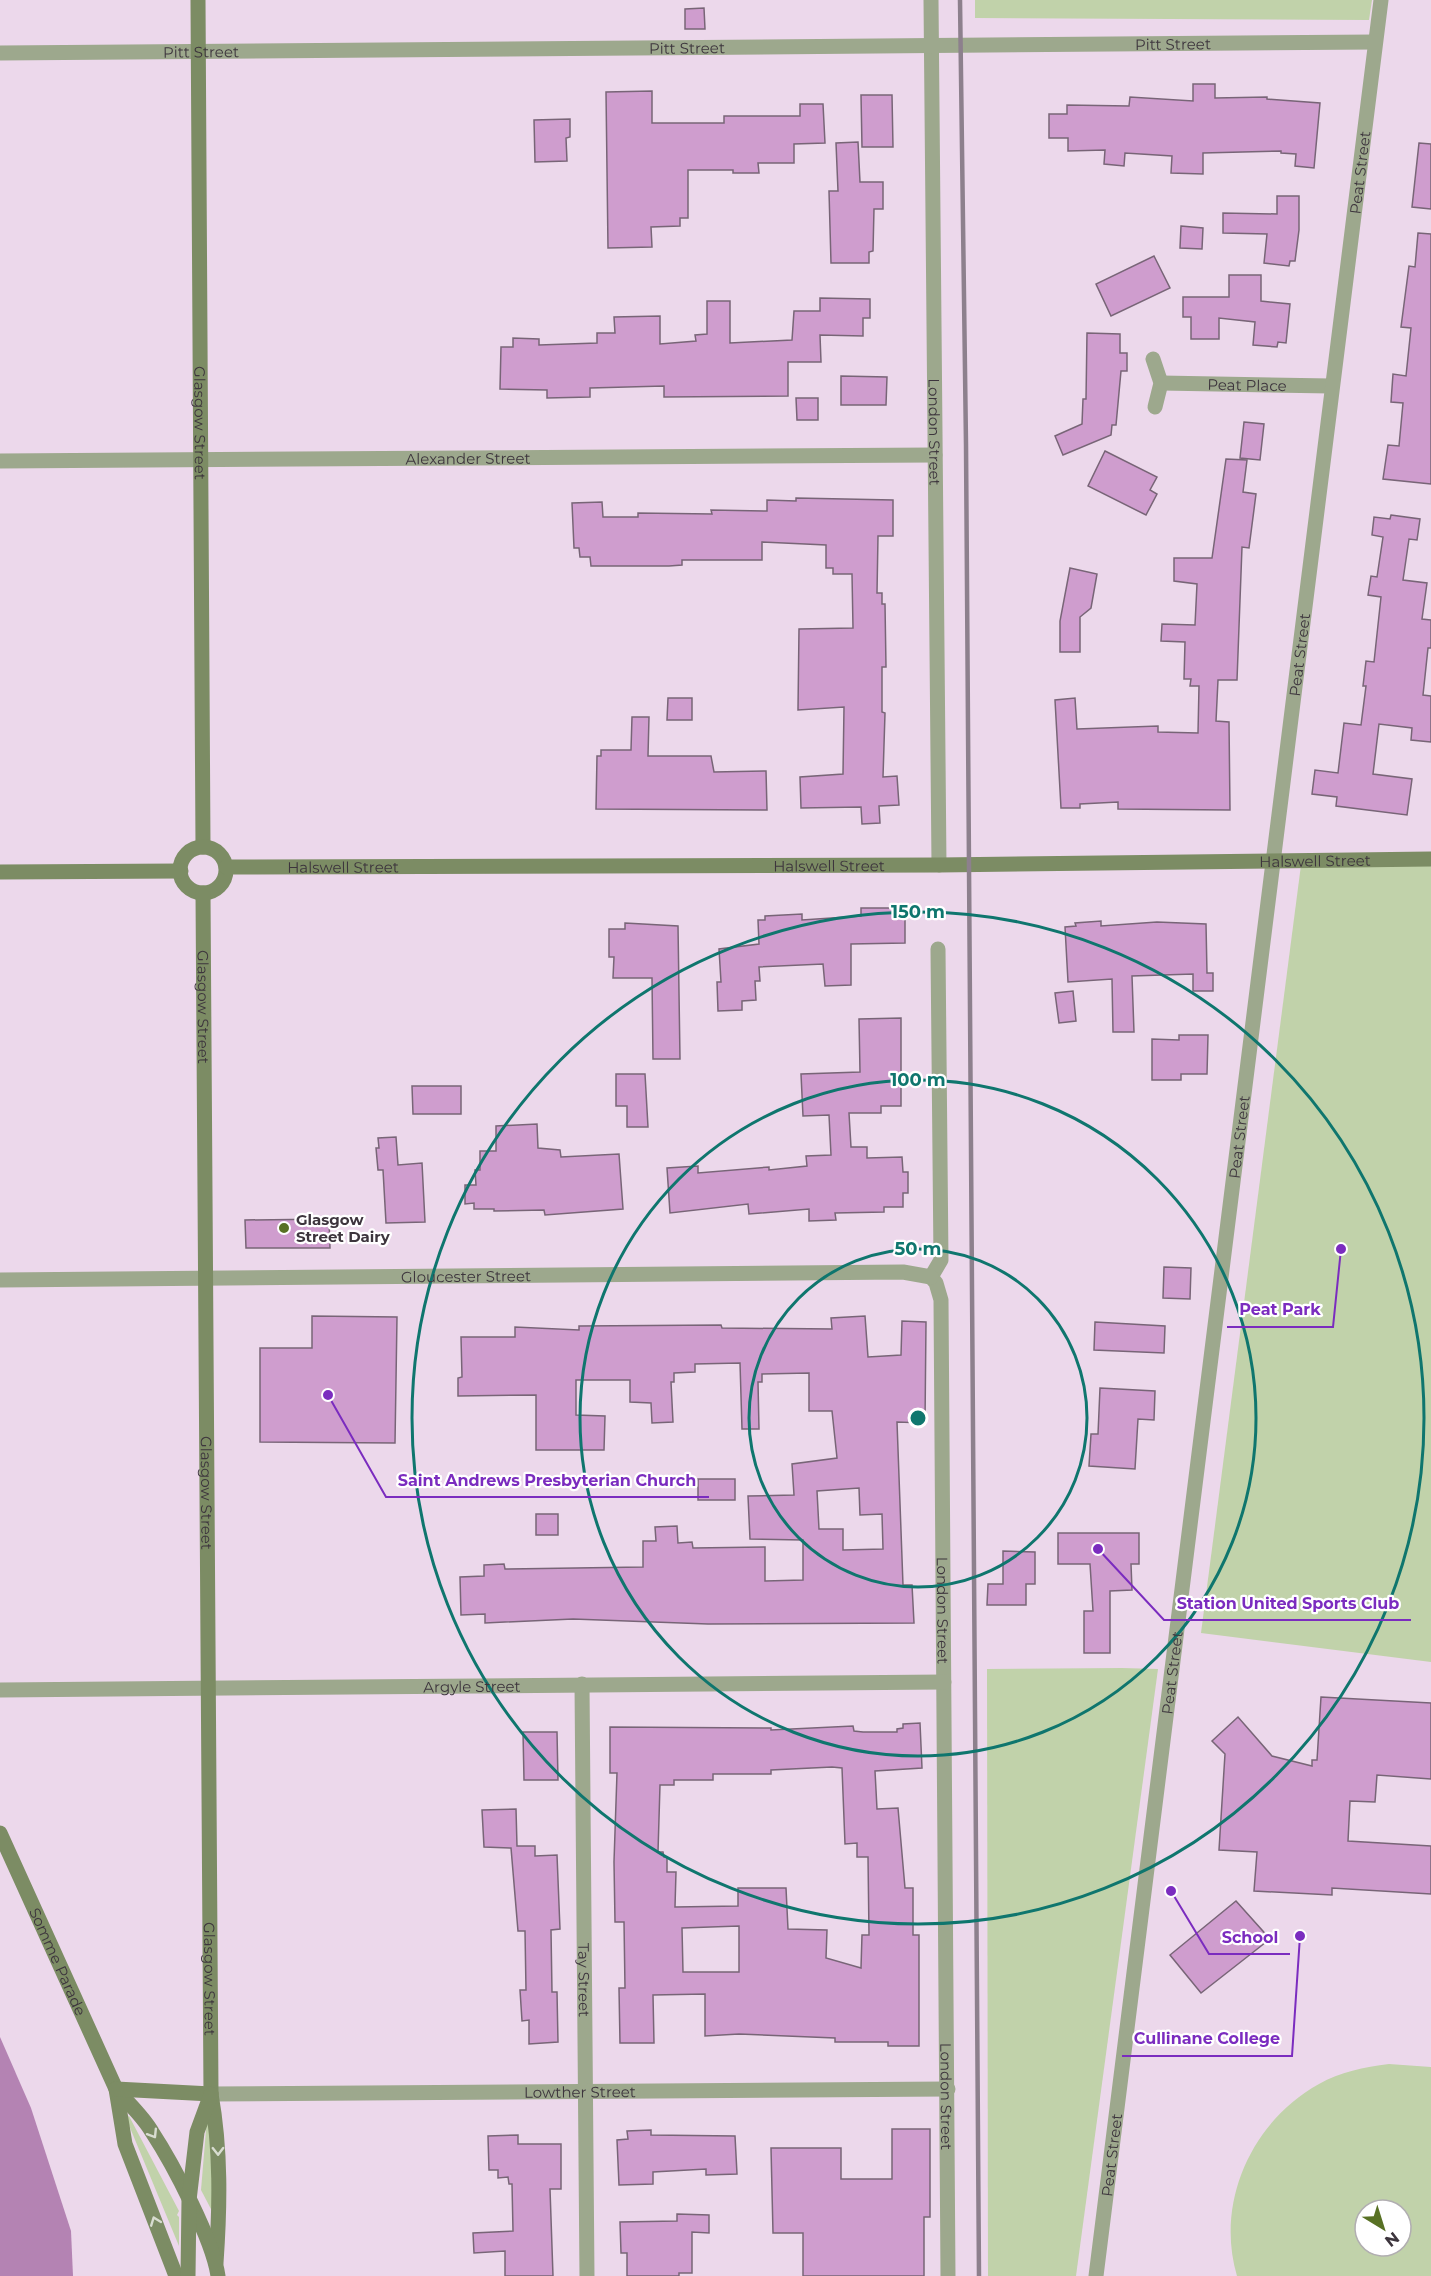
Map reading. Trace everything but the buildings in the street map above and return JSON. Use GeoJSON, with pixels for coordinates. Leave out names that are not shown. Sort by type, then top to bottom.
{"type":"FeatureCollection","features":[{"type":"Feature","properties":{"kind":"main road","name":"Glasgow Street"},"geometry":{"type":"LineString","coordinates":[[198,0],[203,847]]}},
{"type":"Feature","properties":{"kind":"main road"},"geometry":{"type":"LineString","coordinates":[[203,847],[221,855],[226,867],[223,882],[211,892],[203,893],[190,888],[181,871],[184,857],[196,848],[203,847]]}},
{"type":"Feature","properties":{"kind":"main road","name":"Halswell Street"},"geometry":{"type":"LineString","coordinates":[[226,867],[939,865],[1431,859]]}},
{"type":"Feature","properties":{"kind":"main road"},"geometry":{"type":"LineString","coordinates":[[0,872],[181,871]]}},
{"type":"Feature","properties":{"kind":"main road","name":"Glasgow Street"},"geometry":{"type":"LineString","coordinates":[[203,893],[211,2094],[218,2135],[220,2211],[217,2270]]}},
{"type":"Feature","properties":{"kind":"main road","name":"Somme Parade"},"geometry":{"type":"LineString","coordinates":[[0,1833],[116,2089],[124,2144],[176,2276]]}},
{"type":"Feature","properties":{"kind":"main road"},"geometry":{"type":"LineString","coordinates":[[116,2089],[211,2094]]}},
{"type":"Feature","properties":{"kind":"main road","name":"Somme Parade"},"geometry":{"type":"LineString","coordinates":[[116,2089],[152,2130],[189,2200],[217,2270]]}},
{"type":"Feature","properties":{"kind":"main road","name":"Glasgow Street"},"geometry":{"type":"LineString","coordinates":[[188,2276],[189,2200],[197,2132],[211,2094]]}},
{"type":"Feature","properties":{"kind":"street","name":"London Street"},"geometry":{"type":"LineString","coordinates":[[931,0],[939,865]]}},
{"type":"Feature","properties":{"kind":"street","name":"Peat Street"},"geometry":{"type":"LineString","coordinates":[[1096,2276],[1380,0]]}},
{"type":"Feature","properties":{"kind":"street","name":"Pitt Street"},"geometry":{"type":"LineString","coordinates":[[0,53],[1375,42]]}},
{"type":"Feature","properties":{"kind":"street"},"geometry":{"type":"LineString","coordinates":[[1153,358],[1161,383],[1155,407]]}},
{"type":"Feature","properties":{"kind":"street","name":"Peat Place"},"geometry":{"type":"LineString","coordinates":[[1161,383],[1331,386]]}},
{"type":"Feature","properties":{"kind":"street","name":"Alexander Street"},"geometry":{"type":"LineString","coordinates":[[0,461],[935,455]]}},
{"type":"Feature","properties":{"kind":"street"},"geometry":{"type":"LineString","coordinates":[[931,1277],[941,1260],[938,949]]}},
{"type":"Feature","properties":{"kind":"street","name":"Gloucester Street"},"geometry":{"type":"LineString","coordinates":[[0,1280],[891,1272],[912,1272],[931,1277]]}},
{"type":"Feature","properties":{"kind":"street","name":"London Street"},"geometry":{"type":"LineString","coordinates":[[931,1277],[936,1283],[941,1300],[948,2276]]}},
{"type":"Feature","properties":{"kind":"street","name":"Argyle Street"},"geometry":{"type":"LineString","coordinates":[[0,1690],[944,1682]]}},
{"type":"Feature","properties":{"kind":"street","name":"Tay Street"},"geometry":{"type":"LineString","coordinates":[[582,1684],[587,2276]]}},
{"type":"Feature","properties":{"kind":"street","name":"Lowther Street"},"geometry":{"type":"LineString","coordinates":[[211,2094],[948,2089]]}},
{"type":"Feature","properties":{"kind":"green space"},"geometry":{"type":"Polygon","coordinates":[[[975,0],[1372,0],[1369,20],[975,18],[975,0]]]}},
{"type":"Feature","properties":{"kind":"green space"},"geometry":{"type":"Polygon","coordinates":[[[1301,865],[1431,865],[1431,1662],[1201,1633],[1301,865]]]}},
{"type":"Feature","properties":{"kind":"green space"},"geometry":{"type":"Polygon","coordinates":[[[987,1669],[1158,1669],[1076,2276],[988,2276],[987,1669]]]}},
{"type":"Feature","properties":{"kind":"green space"},"geometry":{"type":"Polygon","coordinates":[[[1389,2064],[1431,2067],[1431,2276],[1237,2276],[1231,2248],[1231,2220],[1236,2192],[1245,2166],[1258,2141],[1275,2119],[1295,2100],[1327,2080],[1361,2068],[1389,2064]]]}},
{"type":"Feature","properties":{"kind":"green space"},"geometry":{"type":"Polygon","coordinates":[[[129,2116],[179,2211],[177,2215],[179,2217],[179,2246],[126,2118],[129,2116]]]}},
{"type":"Feature","properties":{"kind":"green space"},"geometry":{"type":"Polygon","coordinates":[[[212,2117],[212,2211],[201,2190],[207,2118],[212,2117]]]}},
{"type":"Feature","properties":{"kind":"shaded area"},"geometry":{"type":"Polygon","coordinates":[[[0,2037],[31,2108],[71,2231],[73,2276],[0,2276],[0,2037]]]}},
{"type":"Feature","properties":{"kind":"railway"},"geometry":{"type":"LineString","coordinates":[[960,0],[966,444],[979,2276]]}},
{"type":"Feature","properties":{"kind":"place","name":"Glasgow Street Dairy"},"geometry":{"type":"Point","coordinates":[284,1228]}},
{"type":"Feature","properties":{"kind":"place","name":"Peat Park"},"geometry":{"type":"Point","coordinates":[1341,1249]}},
{"type":"Feature","properties":{"kind":"place","name":"Saint Andrews Presbyterian Church"},"geometry":{"type":"Point","coordinates":[328,1395]}},
{"type":"Feature","properties":{"kind":"place","name":"Station United Sports Club"},"geometry":{"type":"Point","coordinates":[1098,1549]}},
{"type":"Feature","properties":{"kind":"place","name":"School"},"geometry":{"type":"Point","coordinates":[1171,1891]}},
{"type":"Feature","properties":{"kind":"place","name":"Cullinane College"},"geometry":{"type":"Point","coordinates":[1300,1936]}}]}
